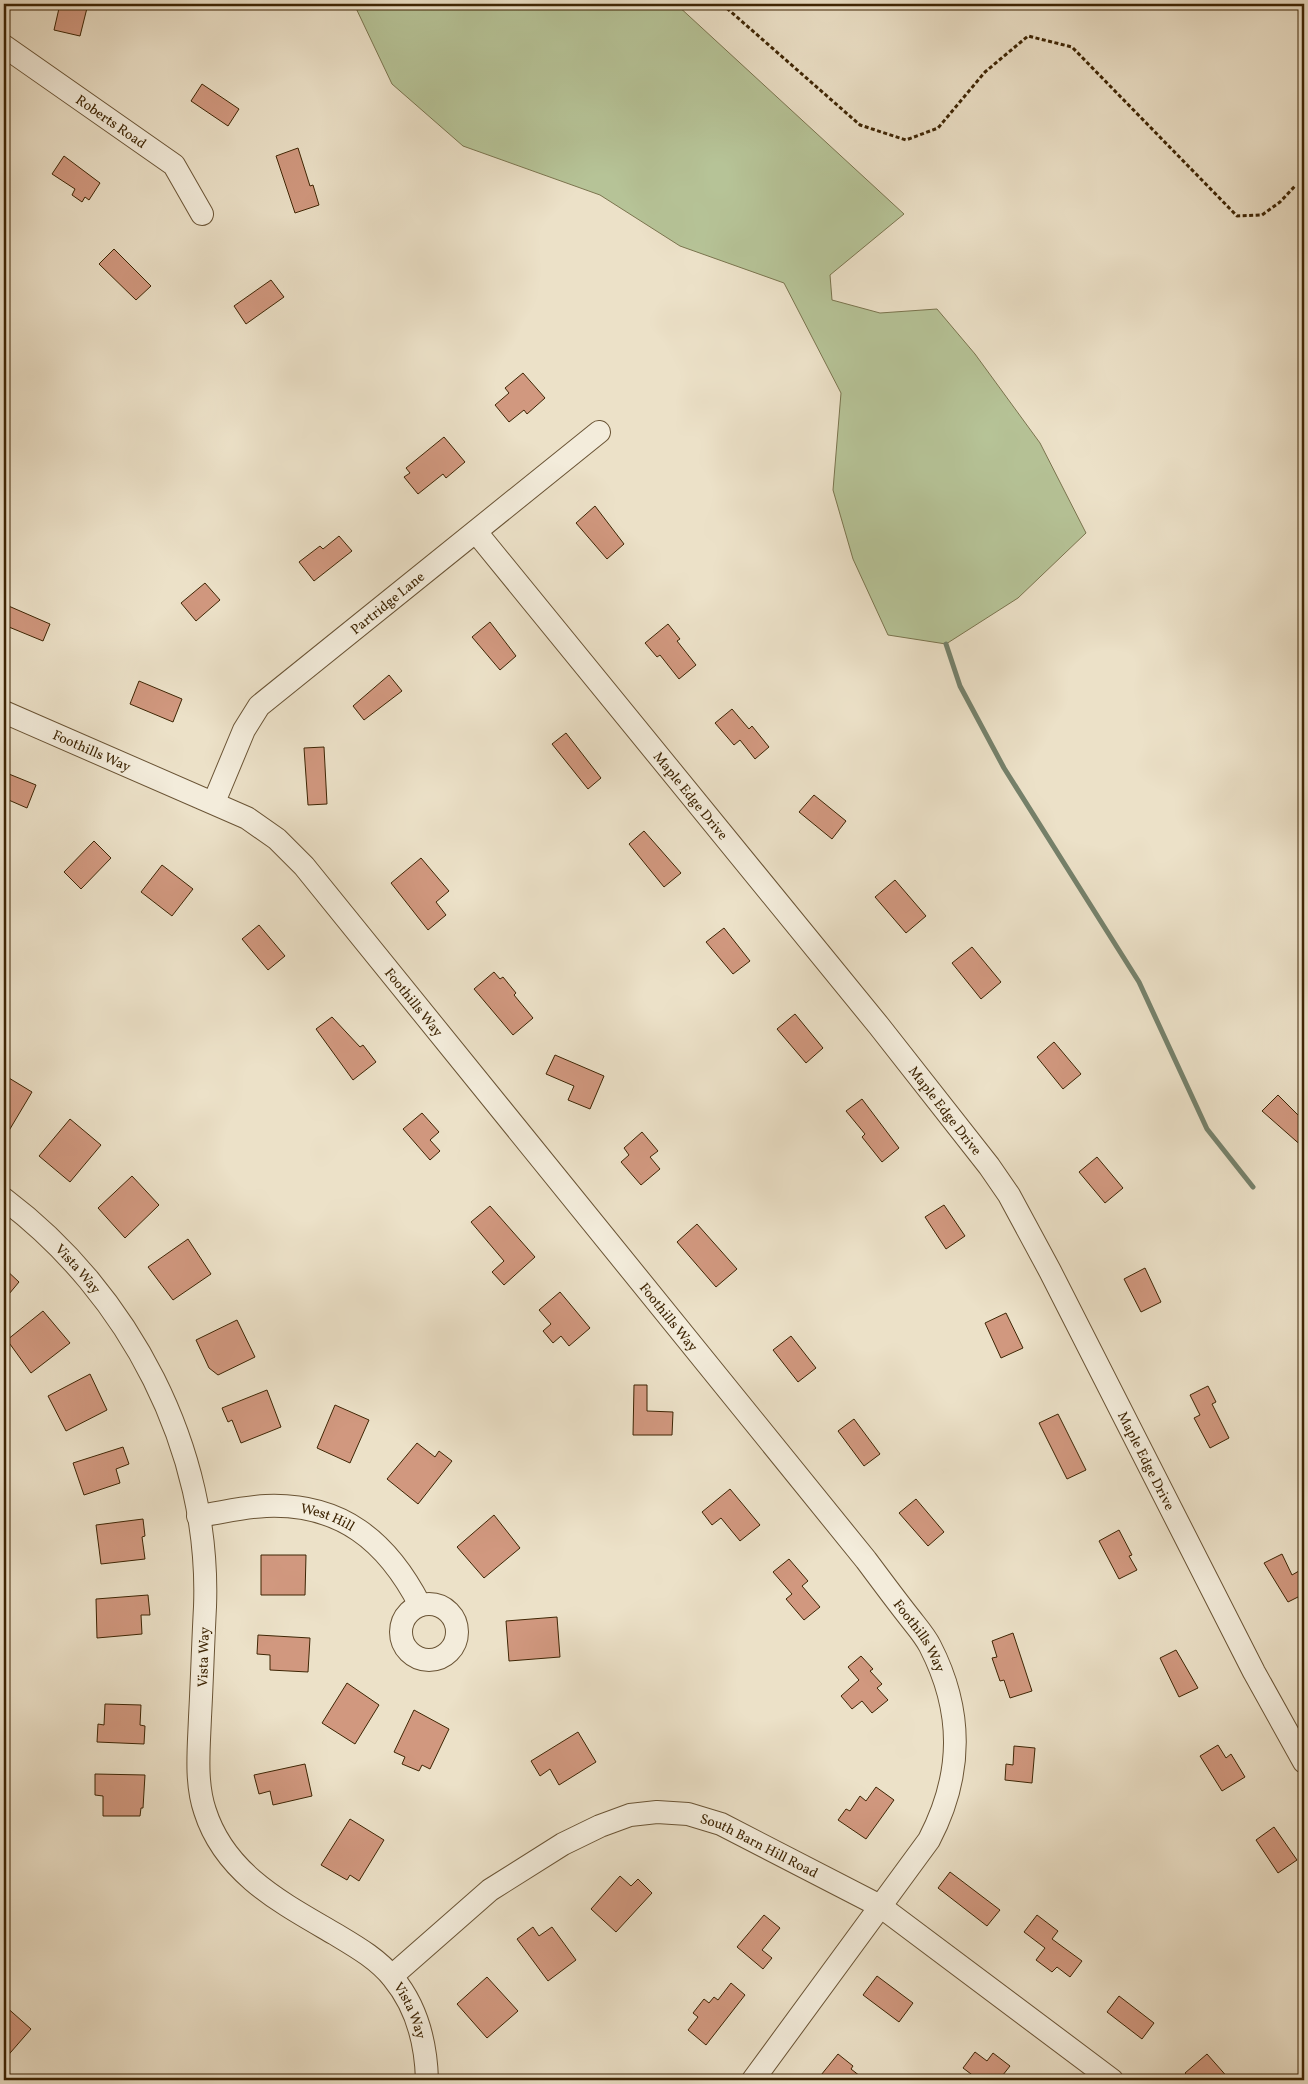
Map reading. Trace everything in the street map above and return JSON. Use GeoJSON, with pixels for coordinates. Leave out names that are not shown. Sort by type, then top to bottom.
{"type":"FeatureCollection","features":[{"type":"Feature","properties":{"kind":"street","name":"Roberts Road"},"geometry":{"type":"LineString","coordinates":[[4,46],[174,165],[202,214]]}},
{"type":"Feature","properties":{"kind":"street","name":"Partridge Lane"},"geometry":{"type":"LineString","coordinates":[[214,802],[244,730],[260,706],[324,652],[599,432]]}},
{"type":"Feature","properties":{"kind":"street","name":"Maple Edge Drive"},"geometry":{"type":"LineString","coordinates":[[476,532],[867,1012],[989,1166],[1009,1195],[1055,1280],[1254,1672],[1304,1762]]}},
{"type":"Feature","properties":{"kind":"street","name":"Foothills Way"},"geometry":{"type":"LineString","coordinates":[[4,712],[247,818],[277,839],[304,866],[866,1560],[930,1645],[947,1683],[954,1706],[956,1731],[951,1786],[940,1820],[929,1840],[753,2080]]}},
{"type":"Feature","properties":{"kind":"street","name":"Vista Way"},"geometry":{"type":"LineString","coordinates":[[4,1199],[52,1240],[81,1270],[108,1303],[141,1356],[162,1396],[177,1435],[198,1516],[205,1593],[199,1775],[204,1809],[214,1834],[229,1857],[247,1877],[269,1895],[368,1955],[392,1976],[408,2000],[421,2032],[427,2056],[428,2080]]}},
{"type":"Feature","properties":{"kind":"street","name":"West Hill"},"geometry":{"type":"LineString","coordinates":[[198,1516],[265,1506],[302,1507],[332,1516],[365,1533],[380,1546],[406,1578],[420,1605]]}},
{"type":"Feature","properties":{"kind":"street","name":"South Barn Hill Road"},"geometry":{"type":"LineString","coordinates":[[392,1976],[490,1890],[526,1866],[600,1826],[630,1816],[657,1812],[688,1814],[721,1824],[880,1906],[1112,2080]]}},
{"type":"Feature","properties":{"kind":"path"},"geometry":{"type":"LineString","coordinates":[[722,4],[860,125],[906,140],[938,128],[985,72],[1028,36],[1072,47],[1237,216],[1262,215],[1280,202],[1295,186]]}},
{"type":"Feature","properties":{"kind":"green space"},"geometry":{"type":"Polygon","coordinates":[[[354,4],[676,4],[904,214],[830,275],[832,300],[880,313],[937,309],[975,354],[1040,443],[1086,533],[1018,598],[946,644],[888,635],[853,559],[833,490],[841,393],[784,283],[680,246],[600,195],[463,146],[392,84],[354,4]]]}},
{"type":"Feature","properties":{"kind":"building"},"geometry":{"type":"Polygon","coordinates":[[[60,4],[88,4],[80,36],[54,30],[60,4]]]}},
{"type":"Feature","properties":{"kind":"building"},"geometry":{"type":"Polygon","coordinates":[[[202,84],[239,109],[228,126],[191,101],[202,84]]]}},
{"type":"Feature","properties":{"kind":"building"},"geometry":{"type":"Polygon","coordinates":[[[298,148],[310,186],[313,185],[319,205],[295,213],[276,156],[298,148]]]}},
{"type":"Feature","properties":{"kind":"building"},"geometry":{"type":"Polygon","coordinates":[[[64,156],[100,183],[89,200],[85,197],[82,202],[72,195],[75,189],[52,174],[64,156]]]}},
{"type":"Feature","properties":{"kind":"building"},"geometry":{"type":"Polygon","coordinates":[[[114,249],[151,286],[136,300],[99,264],[114,249]]]}},
{"type":"Feature","properties":{"kind":"building"},"geometry":{"type":"Polygon","coordinates":[[[271,280],[284,297],[246,324],[234,306],[271,280]]]}},
{"type":"Feature","properties":{"kind":"building"},"geometry":{"type":"Polygon","coordinates":[[[523,373],[545,398],[527,414],[524,410],[509,422],[495,405],[509,393],[505,388],[523,373]]]}},
{"type":"Feature","properties":{"kind":"building"},"geometry":{"type":"Polygon","coordinates":[[[444,437],[465,462],[446,478],[443,474],[418,494],[404,477],[410,473],[406,468],[444,437]]]}},
{"type":"Feature","properties":{"kind":"building"},"geometry":{"type":"Polygon","coordinates":[[[595,506],[624,544],[607,559],[576,523],[595,506]]]}},
{"type":"Feature","properties":{"kind":"building"},"geometry":{"type":"Polygon","coordinates":[[[339,536],[352,551],[314,581],[299,562],[320,546],[323,549],[339,536]]]}},
{"type":"Feature","properties":{"kind":"building"},"geometry":{"type":"Polygon","coordinates":[[[205,583],[220,600],[196,621],[181,603],[205,583]]]}},
{"type":"Feature","properties":{"kind":"building"},"geometry":{"type":"Polygon","coordinates":[[[4,604],[50,624],[43,641],[4,625],[4,604]]]}},
{"type":"Feature","properties":{"kind":"building"},"geometry":{"type":"Polygon","coordinates":[[[490,622],[516,656],[500,670],[472,637],[490,622]]]}},
{"type":"Feature","properties":{"kind":"building"},"geometry":{"type":"Polygon","coordinates":[[[668,624],[680,639],[677,641],[696,665],[679,679],[660,655],[657,657],[645,643],[668,624]]]}},
{"type":"Feature","properties":{"kind":"building"},"geometry":{"type":"Polygon","coordinates":[[[389,675],[402,691],[364,720],[353,706],[389,675]]]}},
{"type":"Feature","properties":{"kind":"building"},"geometry":{"type":"Polygon","coordinates":[[[139,681],[182,699],[173,722],[130,704],[139,681]]]}},
{"type":"Feature","properties":{"kind":"building"},"geometry":{"type":"Polygon","coordinates":[[[732,709],[749,729],[752,726],[769,747],[755,759],[740,740],[734,745],[715,723],[732,709]]]}},
{"type":"Feature","properties":{"kind":"building"},"geometry":{"type":"Polygon","coordinates":[[[566,733],[601,778],[588,789],[552,744],[566,733]]]}},
{"type":"Feature","properties":{"kind":"building"},"geometry":{"type":"Polygon","coordinates":[[[324,747],[327,804],[308,805],[304,748],[324,747]]]}},
{"type":"Feature","properties":{"kind":"building"},"geometry":{"type":"Polygon","coordinates":[[[4,772],[36,785],[27,808],[4,798],[4,772]]]}},
{"type":"Feature","properties":{"kind":"building"},"geometry":{"type":"Polygon","coordinates":[[[814,795],[846,821],[832,839],[799,812],[814,795]]]}},
{"type":"Feature","properties":{"kind":"building"},"geometry":{"type":"Polygon","coordinates":[[[644,831],[681,873],[664,887],[629,844],[644,831]]]}},
{"type":"Feature","properties":{"kind":"building"},"geometry":{"type":"Polygon","coordinates":[[[94,841],[111,858],[81,889],[64,872],[94,841]]]}},
{"type":"Feature","properties":{"kind":"building"},"geometry":{"type":"Polygon","coordinates":[[[421,858],[449,891],[436,902],[446,915],[428,930],[391,883],[421,858]]]}},
{"type":"Feature","properties":{"kind":"building"},"geometry":{"type":"Polygon","coordinates":[[[162,865],[193,889],[172,916],[141,892],[162,865]]]}},
{"type":"Feature","properties":{"kind":"building"},"geometry":{"type":"Polygon","coordinates":[[[895,880],[926,916],[906,933],[875,897],[895,880]]]}},
{"type":"Feature","properties":{"kind":"building"},"geometry":{"type":"Polygon","coordinates":[[[259,925],[285,956],[268,970],[242,939],[259,925]]]}},
{"type":"Feature","properties":{"kind":"building"},"geometry":{"type":"Polygon","coordinates":[[[724,928],[750,961],[733,974],[706,942],[724,928]]]}},
{"type":"Feature","properties":{"kind":"building"},"geometry":{"type":"Polygon","coordinates":[[[972,947],[1001,982],[981,999],[952,963],[972,947]]]}},
{"type":"Feature","properties":{"kind":"building"},"geometry":{"type":"Polygon","coordinates":[[[494,972],[500,979],[503,977],[516,993],[514,995],[533,1018],[513,1035],[474,989],[494,972]]]}},
{"type":"Feature","properties":{"kind":"building"},"geometry":{"type":"Polygon","coordinates":[[[795,1014],[823,1048],[806,1063],[777,1029],[795,1014]]]}},
{"type":"Feature","properties":{"kind":"building"},"geometry":{"type":"Polygon","coordinates":[[[332,1017],[360,1047],[363,1045],[376,1062],[353,1080],[316,1029],[332,1017]]]}},
{"type":"Feature","properties":{"kind":"building"},"geometry":{"type":"Polygon","coordinates":[[[1054,1042],[1081,1074],[1063,1089],[1037,1057],[1054,1042]]]}},
{"type":"Feature","properties":{"kind":"building"},"geometry":{"type":"Polygon","coordinates":[[[555,1055],[604,1076],[590,1109],[568,1100],[574,1086],[546,1074],[555,1055]]]}},
{"type":"Feature","properties":{"kind":"building"},"geometry":{"type":"Polygon","coordinates":[[[4,1075],[32,1092],[4,1139],[4,1075]]]}},
{"type":"Feature","properties":{"kind":"building"},"geometry":{"type":"Polygon","coordinates":[[[1278,1095],[1299,1116],[1304,1116],[1304,1148],[1262,1111],[1278,1095]]]}},
{"type":"Feature","properties":{"kind":"building"},"geometry":{"type":"Polygon","coordinates":[[[862,1099],[899,1148],[882,1162],[862,1137],[865,1134],[846,1111],[862,1099]]]}},
{"type":"Feature","properties":{"kind":"building"},"geometry":{"type":"Polygon","coordinates":[[[422,1113],[439,1132],[430,1140],[440,1151],[430,1160],[403,1129],[422,1113]]]}},
{"type":"Feature","properties":{"kind":"building"},"geometry":{"type":"Polygon","coordinates":[[[70,1119],[101,1145],[70,1182],[39,1156],[70,1119]]]}},
{"type":"Feature","properties":{"kind":"building"},"geometry":{"type":"Polygon","coordinates":[[[642,1132],[658,1151],[650,1157],[660,1169],[641,1185],[621,1162],[629,1155],[624,1148],[642,1132]]]}},
{"type":"Feature","properties":{"kind":"building"},"geometry":{"type":"Polygon","coordinates":[[[1097,1157],[1123,1188],[1105,1203],[1079,1172],[1097,1157]]]}},
{"type":"Feature","properties":{"kind":"building"},"geometry":{"type":"Polygon","coordinates":[[[132,1176],[159,1205],[125,1238],[98,1208],[132,1176]]]}},
{"type":"Feature","properties":{"kind":"building"},"geometry":{"type":"Polygon","coordinates":[[[944,1205],[965,1236],[946,1249],[925,1217],[944,1205]]]}},
{"type":"Feature","properties":{"kind":"building"},"geometry":{"type":"Polygon","coordinates":[[[490,1206],[535,1257],[504,1285],[492,1272],[504,1261],[471,1222],[490,1206]]]}},
{"type":"Feature","properties":{"kind":"building"},"geometry":{"type":"Polygon","coordinates":[[[697,1224],[737,1269],[716,1287],[677,1242],[697,1224]]]}},
{"type":"Feature","properties":{"kind":"building"},"geometry":{"type":"Polygon","coordinates":[[[188,1239],[211,1274],[173,1300],[148,1267],[188,1239]]]}},
{"type":"Feature","properties":{"kind":"building"},"geometry":{"type":"Polygon","coordinates":[[[4,1268],[19,1282],[4,1300],[4,1268]]]}},
{"type":"Feature","properties":{"kind":"building"},"geometry":{"type":"Polygon","coordinates":[[[1145,1268],[1161,1302],[1141,1312],[1124,1279],[1145,1268]]]}},
{"type":"Feature","properties":{"kind":"building"},"geometry":{"type":"Polygon","coordinates":[[[560,1292],[590,1328],[569,1346],[561,1336],[553,1343],[543,1331],[551,1324],[539,1310],[560,1292]]]}},
{"type":"Feature","properties":{"kind":"building"},"geometry":{"type":"Polygon","coordinates":[[[43,1311],[70,1343],[31,1373],[7,1340],[43,1311]]]}},
{"type":"Feature","properties":{"kind":"building"},"geometry":{"type":"Polygon","coordinates":[[[1006,1313],[1023,1348],[1001,1358],[985,1323],[1006,1313]]]}},
{"type":"Feature","properties":{"kind":"building"},"geometry":{"type":"Polygon","coordinates":[[[237,1320],[255,1357],[218,1375],[209,1368],[196,1340],[237,1320]]]}},
{"type":"Feature","properties":{"kind":"building"},"geometry":{"type":"Polygon","coordinates":[[[791,1336],[816,1368],[798,1382],[773,1350],[791,1336]]]}},
{"type":"Feature","properties":{"kind":"building"},"geometry":{"type":"Polygon","coordinates":[[[90,1374],[107,1410],[66,1431],[48,1396],[90,1374]]]}},
{"type":"Feature","properties":{"kind":"building"},"geometry":{"type":"Polygon","coordinates":[[[634,1385],[647,1385],[647,1411],[673,1412],[672,1435],[633,1435],[634,1385]]]}},
{"type":"Feature","properties":{"kind":"building"},"geometry":{"type":"Polygon","coordinates":[[[1208,1386],[1216,1402],[1212,1404],[1229,1438],[1210,1448],[1194,1418],[1200,1415],[1190,1395],[1208,1386]]]}},
{"type":"Feature","properties":{"kind":"building"},"geometry":{"type":"Polygon","coordinates":[[[267,1390],[281,1427],[241,1443],[232,1420],[228,1422],[222,1408],[267,1390]]]}},
{"type":"Feature","properties":{"kind":"building"},"geometry":{"type":"Polygon","coordinates":[[[335,1405],[369,1420],[350,1463],[317,1448],[335,1405]]]}},
{"type":"Feature","properties":{"kind":"building"},"geometry":{"type":"Polygon","coordinates":[[[1058,1414],[1086,1470],[1067,1479],[1039,1423],[1058,1414]]]}},
{"type":"Feature","properties":{"kind":"building"},"geometry":{"type":"Polygon","coordinates":[[[854,1419],[880,1454],[864,1466],[838,1431],[854,1419]]]}},
{"type":"Feature","properties":{"kind":"building"},"geometry":{"type":"Polygon","coordinates":[[[417,1443],[435,1457],[439,1451],[452,1461],[418,1504],[387,1479],[417,1443]]]}},
{"type":"Feature","properties":{"kind":"building"},"geometry":{"type":"Polygon","coordinates":[[[123,1447],[129,1464],[116,1469],[120,1483],[84,1495],[73,1463],[123,1447]]]}},
{"type":"Feature","properties":{"kind":"building"},"geometry":{"type":"Polygon","coordinates":[[[730,1489],[760,1525],[740,1541],[721,1518],[712,1525],[702,1512],[730,1489]]]}},
{"type":"Feature","properties":{"kind":"building"},"geometry":{"type":"Polygon","coordinates":[[[916,1499],[944,1532],[928,1546],[899,1513],[916,1499]]]}},
{"type":"Feature","properties":{"kind":"building"},"geometry":{"type":"Polygon","coordinates":[[[494,1515],[520,1548],[484,1578],[457,1547],[494,1515]]]}},
{"type":"Feature","properties":{"kind":"building"},"geometry":{"type":"Polygon","coordinates":[[[143,1519],[145,1536],[142,1537],[145,1559],[101,1564],[96,1525],[143,1519]]]}},
{"type":"Feature","properties":{"kind":"building"},"geometry":{"type":"Polygon","coordinates":[[[1119,1530],[1132,1555],[1129,1556],[1137,1570],[1119,1579],[1099,1541],[1119,1530]]]}},
{"type":"Feature","properties":{"kind":"building"},"geometry":{"type":"Polygon","coordinates":[[[1282,1554],[1292,1575],[1304,1568],[1304,1594],[1288,1602],[1264,1563],[1282,1554]]]}},
{"type":"Feature","properties":{"kind":"building"},"geometry":{"type":"Polygon","coordinates":[[[261,1555],[306,1555],[305,1595],[261,1595],[261,1555]]]}},
{"type":"Feature","properties":{"kind":"building"},"geometry":{"type":"Polygon","coordinates":[[[789,1559],[808,1581],[802,1586],[820,1607],[804,1620],[786,1599],[792,1594],[773,1572],[789,1559]]]}},
{"type":"Feature","properties":{"kind":"building"},"geometry":{"type":"Polygon","coordinates":[[[148,1595],[150,1615],[141,1615],[142,1634],[97,1638],[96,1599],[148,1595]]]}},
{"type":"Feature","properties":{"kind":"building"},"geometry":{"type":"Polygon","coordinates":[[[557,1617],[560,1657],[509,1661],[506,1621],[557,1617]]]}},
{"type":"Feature","properties":{"kind":"building"},"geometry":{"type":"Polygon","coordinates":[[[1013,1633],[1032,1691],[1010,1698],[1004,1680],[1000,1681],[992,1658],[997,1657],[992,1641],[1013,1633]]]}},
{"type":"Feature","properties":{"kind":"building"},"geometry":{"type":"Polygon","coordinates":[[[258,1635],[310,1638],[308,1672],[270,1670],[270,1655],[257,1654],[258,1635]]]}},
{"type":"Feature","properties":{"kind":"building"},"geometry":{"type":"Polygon","coordinates":[[[1176,1650],[1198,1688],[1179,1697],[1160,1658],[1176,1650]]]}},
{"type":"Feature","properties":{"kind":"building"},"geometry":{"type":"Polygon","coordinates":[[[861,1656],[873,1669],[870,1671],[882,1684],[877,1688],[888,1700],[872,1713],[862,1701],[852,1709],[841,1696],[859,1680],[848,1667],[861,1656]]]}},
{"type":"Feature","properties":{"kind":"building"},"geometry":{"type":"Polygon","coordinates":[[[347,1683],[379,1705],[355,1744],[322,1723],[347,1683]]]}},
{"type":"Feature","properties":{"kind":"building"},"geometry":{"type":"Polygon","coordinates":[[[105,1704],[141,1705],[140,1725],[145,1726],[144,1744],[97,1742],[98,1724],[104,1725],[105,1704]]]}},
{"type":"Feature","properties":{"kind":"building"},"geometry":{"type":"Polygon","coordinates":[[[414,1710],[449,1729],[430,1769],[422,1765],[419,1771],[402,1764],[405,1757],[394,1752],[414,1710]]]}},
{"type":"Feature","properties":{"kind":"building"},"geometry":{"type":"Polygon","coordinates":[[[578,1732],[596,1762],[559,1785],[550,1769],[540,1776],[531,1761],[578,1732]]]}},
{"type":"Feature","properties":{"kind":"building"},"geometry":{"type":"Polygon","coordinates":[[[1218,1745],[1226,1758],[1231,1754],[1245,1777],[1222,1791],[1200,1756],[1218,1745]]]}},
{"type":"Feature","properties":{"kind":"building"},"geometry":{"type":"Polygon","coordinates":[[[1014,1746],[1035,1748],[1032,1783],[1005,1780],[1006,1764],[1013,1765],[1014,1746]]]}},
{"type":"Feature","properties":{"kind":"building"},"geometry":{"type":"Polygon","coordinates":[[[305,1764],[312,1796],[273,1805],[270,1791],[259,1794],[254,1775],[305,1764]]]}},
{"type":"Feature","properties":{"kind":"building"},"geometry":{"type":"Polygon","coordinates":[[[95,1774],[145,1775],[143,1808],[141,1808],[140,1816],[103,1816],[103,1796],[95,1795],[95,1774]]]}},
{"type":"Feature","properties":{"kind":"building"},"geometry":{"type":"Polygon","coordinates":[[[876,1787],[894,1800],[866,1839],[838,1820],[846,1809],[850,1811],[860,1796],[866,1801],[876,1787]]]}},
{"type":"Feature","properties":{"kind":"building"},"geometry":{"type":"Polygon","coordinates":[[[350,1819],[384,1840],[359,1881],[350,1875],[347,1880],[321,1865],[350,1819]]]}},
{"type":"Feature","properties":{"kind":"building"},"geometry":{"type":"Polygon","coordinates":[[[1274,1827],[1297,1860],[1278,1873],[1256,1840],[1274,1827]]]}},
{"type":"Feature","properties":{"kind":"building"},"geometry":{"type":"Polygon","coordinates":[[[950,1872],[1000,1910],[987,1926],[938,1888],[950,1872]]]}},
{"type":"Feature","properties":{"kind":"building"},"geometry":{"type":"Polygon","coordinates":[[[620,1876],[631,1886],[638,1879],[652,1893],[616,1932],[591,1909],[620,1876]]]}},
{"type":"Feature","properties":{"kind":"building"},"geometry":{"type":"Polygon","coordinates":[[[764,1915],[780,1928],[762,1950],[772,1958],[763,1969],[737,1947],[764,1915]]]}},
{"type":"Feature","properties":{"kind":"building"},"geometry":{"type":"Polygon","coordinates":[[[1037,1915],[1058,1931],[1052,1939],[1082,1961],[1070,1977],[1057,1967],[1052,1972],[1036,1960],[1045,1948],[1024,1932],[1037,1915]]]}},
{"type":"Feature","properties":{"kind":"building"},"geometry":{"type":"Polygon","coordinates":[[[533,1927],[539,1936],[552,1927],[576,1960],[548,1981],[517,1939],[533,1927]]]}},
{"type":"Feature","properties":{"kind":"building"},"geometry":{"type":"Polygon","coordinates":[[[877,1976],[913,2003],[899,2022],[863,1995],[877,1976]]]}},
{"type":"Feature","properties":{"kind":"building"},"geometry":{"type":"Polygon","coordinates":[[[487,1977],[518,2011],[487,2038],[457,2004],[487,1977]]]}},
{"type":"Feature","properties":{"kind":"building"},"geometry":{"type":"Polygon","coordinates":[[[731,1983],[745,1995],[706,2045],[688,2030],[698,2017],[693,2013],[704,1999],[709,2003],[714,1997],[718,2000],[731,1983]]]}},
{"type":"Feature","properties":{"kind":"building"},"geometry":{"type":"Polygon","coordinates":[[[1119,1996],[1154,2023],[1142,2039],[1107,2012],[1119,1996]]]}},
{"type":"Feature","properties":{"kind":"building"},"geometry":{"type":"Polygon","coordinates":[[[4,2005],[31,2029],[4,2060],[4,2005]]]}},
{"type":"Feature","properties":{"kind":"building"},"geometry":{"type":"Polygon","coordinates":[[[975,2052],[987,2061],[993,2053],[1010,2066],[999,2080],[979,2080],[963,2068],[975,2052]]]}},
{"type":"Feature","properties":{"kind":"building"},"geometry":{"type":"Polygon","coordinates":[[[838,2054],[853,2066],[851,2069],[865,2080],[817,2080],[838,2054]]]}},
{"type":"Feature","properties":{"kind":"building"},"geometry":{"type":"Polygon","coordinates":[[[1207,2054],[1230,2080],[1191,2080],[1185,2073],[1207,2054]]]}},
{"type":"Feature","properties":{"kind":"waterway"},"geometry":{"type":"LineString","coordinates":[[946,644],[960,686],[1004,768],[1139,982],[1207,1129],[1253,1187]]}}]}
